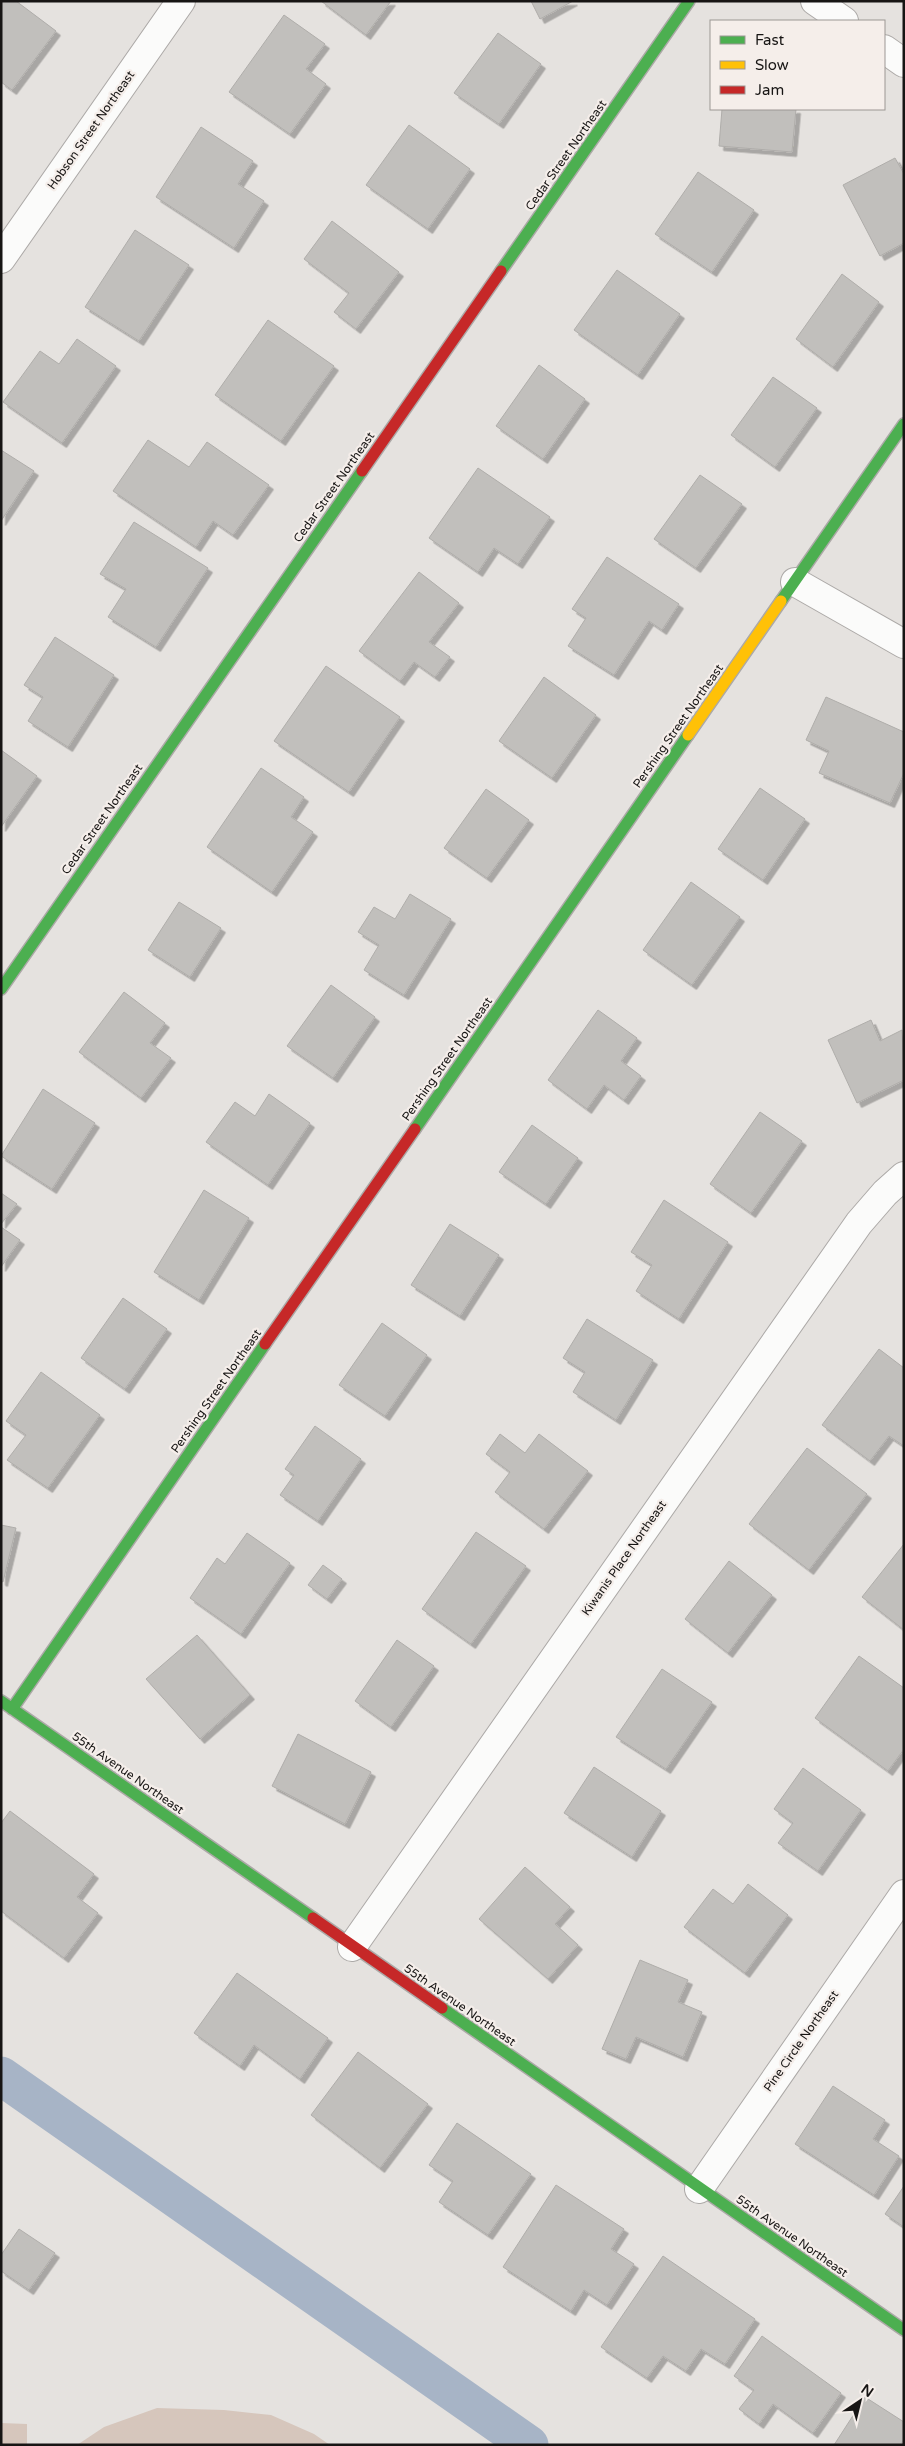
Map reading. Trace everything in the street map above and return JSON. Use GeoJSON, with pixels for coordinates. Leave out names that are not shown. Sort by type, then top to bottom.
{"type":"FeatureCollection","features":[{"type":"Feature","properties":{"kind":"street","name":"Hobson Street Northeast"},"geometry":{"type":"LineString","coordinates":[[1,259],[181,1]]}},
{"type":"Feature","properties":{"kind":"street","name":"Cedar Street Northeast"},"geometry":{"type":"LineString","coordinates":[[1,989],[689,1]]}},
{"type":"Feature","properties":{"kind":"street"},"geometry":{"type":"LineString","coordinates":[[814,1],[842,20]]}},
{"type":"Feature","properties":{"kind":"street"},"geometry":{"type":"LineString","coordinates":[[885,50],[904,63]]}},
{"type":"Feature","properties":{"kind":"street","name":"Pershing Street Northeast"},"geometry":{"type":"LineString","coordinates":[[12,1709],[904,424]]}},
{"type":"Feature","properties":{"kind":"street"},"geometry":{"type":"LineString","coordinates":[[795,582],[904,644]]}},
{"type":"Feature","properties":{"kind":"street","name":"Kiwanis Place Northeast"},"geometry":{"type":"LineString","coordinates":[[352,1946],[859,1223],[885,1193],[904,1176]]}},
{"type":"Feature","properties":{"kind":"street","name":"55th Avenue Northeast"},"geometry":{"type":"LineString","coordinates":[[1,1701],[904,2330]]}},
{"type":"Feature","properties":{"kind":"street","name":"Pine Circle Northeast"},"geometry":{"type":"LineString","coordinates":[[699,2189],[904,1894]]}},
{"type":"Feature","properties":{"kind":"shaded area"},"geometry":{"type":"Polygon","coordinates":[[[157,2408],[224,2410],[271,2415],[314,2434],[330,2445],[77,2445],[104,2427],[157,2408]]]}},
{"type":"Feature","properties":{"kind":"shaded area"},"geometry":{"type":"Polygon","coordinates":[[[1,2423],[27,2424],[27,2445],[1,2445],[1,2423]]]}},
{"type":"Feature","properties":{"kind":"building"},"geometry":{"type":"Polygon","coordinates":[[[1,1],[16,1],[56,31],[12,90],[1,82],[1,1]]]}},
{"type":"Feature","properties":{"kind":"building"},"geometry":{"type":"Polygon","coordinates":[[[321,1],[391,1],[366,35],[321,1]]]}},
{"type":"Feature","properties":{"kind":"building"},"geometry":{"type":"Polygon","coordinates":[[[531,1],[573,1],[540,19],[531,1]]]}},
{"type":"Feature","properties":{"kind":"building"},"geometry":{"type":"Polygon","coordinates":[[[284,15],[325,44],[306,69],[326,84],[290,134],[229,92],[284,15]]]}},
{"type":"Feature","properties":{"kind":"building"},"geometry":{"type":"Polygon","coordinates":[[[498,33],[541,64],[499,124],[454,93],[498,33]]]}},
{"type":"Feature","properties":{"kind":"building"},"geometry":{"type":"Polygon","coordinates":[[[722,110],[796,110],[792,152],[719,146],[722,110]]]}},
{"type":"Feature","properties":{"kind":"building"},"geometry":{"type":"Polygon","coordinates":[[[409,125],[470,169],[428,229],[366,185],[409,125]]]}},
{"type":"Feature","properties":{"kind":"building"},"geometry":{"type":"Polygon","coordinates":[[[201,127],[253,161],[238,184],[264,201],[234,248],[156,197],[201,127]]]}},
{"type":"Feature","properties":{"kind":"building"},"geometry":{"type":"Polygon","coordinates":[[[895,158],[904,174],[904,243],[880,256],[843,185],[895,158]]]}},
{"type":"Feature","properties":{"kind":"building"},"geometry":{"type":"Polygon","coordinates":[[[698,172],[754,210],[712,272],[655,234],[698,172]]]}},
{"type":"Feature","properties":{"kind":"building"},"geometry":{"type":"Polygon","coordinates":[[[332,221],[399,272],[356,329],[334,312],[349,293],[304,259],[332,221]]]}},
{"type":"Feature","properties":{"kind":"building"},"geometry":{"type":"Polygon","coordinates":[[[135,230],[189,265],[139,341],[85,307],[135,230]]]}},
{"type":"Feature","properties":{"kind":"building"},"geometry":{"type":"Polygon","coordinates":[[[617,270],[680,314],[638,375],[574,330],[617,270]]]}},
{"type":"Feature","properties":{"kind":"building"},"geometry":{"type":"Polygon","coordinates":[[[842,274],[879,302],[833,367],[796,339],[842,274]]]}},
{"type":"Feature","properties":{"kind":"building"},"geometry":{"type":"Polygon","coordinates":[[[268,320],[334,366],[281,441],[215,395],[268,320]]]}},
{"type":"Feature","properties":{"kind":"building"},"geometry":{"type":"Polygon","coordinates":[[[77,339],[116,366],[62,443],[3,402],[40,351],[59,364],[77,339]]]}},
{"type":"Feature","properties":{"kind":"building"},"geometry":{"type":"Polygon","coordinates":[[[539,365],[585,399],[543,459],[496,426],[539,365]]]}},
{"type":"Feature","properties":{"kind":"building"},"geometry":{"type":"Polygon","coordinates":[[[773,377],[817,408],[775,467],[731,435],[773,377]]]}},
{"type":"Feature","properties":{"kind":"building"},"geometry":{"type":"Polygon","coordinates":[[[148,440],[189,467],[207,442],[269,485],[233,535],[213,521],[196,547],[113,491],[148,440]]]}},
{"type":"Feature","properties":{"kind":"building"},"geometry":{"type":"Polygon","coordinates":[[[1,450],[34,471],[1,521],[1,450]]]}},
{"type":"Feature","properties":{"kind":"building"},"geometry":{"type":"Polygon","coordinates":[[[478,468],[550,517],[518,564],[494,548],[478,572],[429,538],[478,468]]]}},
{"type":"Feature","properties":{"kind":"building"},"geometry":{"type":"Polygon","coordinates":[[[700,475],[742,504],[696,568],[654,539],[700,475]]]}},
{"type":"Feature","properties":{"kind":"building"},"geometry":{"type":"Polygon","coordinates":[[[134,522],[208,568],[156,647],[108,617],[126,589],[100,574],[134,522]]]}},
{"type":"Feature","properties":{"kind":"building"},"geometry":{"type":"Polygon","coordinates":[[[607,557],[679,604],[662,630],[649,621],[614,675],[568,646],[586,618],[572,609],[607,557]]]}},
{"type":"Feature","properties":{"kind":"building"},"geometry":{"type":"Polygon","coordinates":[[[419,572],[459,603],[429,642],[450,657],[435,677],[414,662],[400,681],[359,651],[419,572]]]}},
{"type":"Feature","properties":{"kind":"building"},"geometry":{"type":"Polygon","coordinates":[[[55,637],[114,675],[68,747],[28,721],[43,697],[24,685],[55,637]]]}},
{"type":"Feature","properties":{"kind":"building"},"geometry":{"type":"Polygon","coordinates":[[[326,666],[400,717],[349,792],[274,741],[326,666]]]}},
{"type":"Feature","properties":{"kind":"building"},"geometry":{"type":"Polygon","coordinates":[[[544,677],[596,715],[552,778],[499,741],[544,677]]]}},
{"type":"Feature","properties":{"kind":"building"},"geometry":{"type":"Polygon","coordinates":[[[826,697],[904,732],[904,773],[890,803],[819,773],[829,751],[806,740],[826,697]]]}},
{"type":"Feature","properties":{"kind":"building"},"geometry":{"type":"Polygon","coordinates":[[[1,750],[37,776],[1,827],[1,750]]]}},
{"type":"Feature","properties":{"kind":"building"},"geometry":{"type":"Polygon","coordinates":[[[261,768],[304,797],[291,817],[313,832],[272,892],[207,847],[261,768]]]}},
{"type":"Feature","properties":{"kind":"building"},"geometry":{"type":"Polygon","coordinates":[[[760,788],[805,819],[763,880],[718,849],[760,788]]]}},
{"type":"Feature","properties":{"kind":"building"},"geometry":{"type":"Polygon","coordinates":[[[486,789],[529,820],[487,878],[444,848],[486,789]]]}},
{"type":"Feature","properties":{"kind":"building"},"geometry":{"type":"Polygon","coordinates":[[[691,882],[740,917],[692,985],[643,950],[691,882]]]}},
{"type":"Feature","properties":{"kind":"building"},"geometry":{"type":"Polygon","coordinates":[[[410,894],[451,919],[404,995],[364,970],[379,945],[358,932],[374,907],[395,919],[410,894]]]}},
{"type":"Feature","properties":{"kind":"building"},"geometry":{"type":"Polygon","coordinates":[[[179,902],[221,928],[190,977],[148,950],[179,902]]]}},
{"type":"Feature","properties":{"kind":"building"},"geometry":{"type":"Polygon","coordinates":[[[331,985],[375,1017],[333,1078],[287,1046],[331,985]]]}},
{"type":"Feature","properties":{"kind":"building"},"geometry":{"type":"Polygon","coordinates":[[[124,992],[165,1023],[150,1043],[171,1058],[141,1098],[79,1052],[124,992]]]}},
{"type":"Feature","properties":{"kind":"building"},"geometry":{"type":"Polygon","coordinates":[[[598,1010],[637,1038],[621,1061],[641,1076],[624,1100],[604,1085],[587,1109],[548,1080],[598,1010]]]}},
{"type":"Feature","properties":{"kind":"building"},"geometry":{"type":"Polygon","coordinates":[[[871,1020],[880,1041],[902,1030],[904,1080],[857,1103],[828,1040],[871,1020]]]}},
{"type":"Feature","properties":{"kind":"building"},"geometry":{"type":"Polygon","coordinates":[[[43,1089],[95,1123],[52,1189],[1,1156],[43,1089]]]}},
{"type":"Feature","properties":{"kind":"building"},"geometry":{"type":"Polygon","coordinates":[[[269,1094],[310,1123],[268,1185],[206,1142],[235,1102],[255,1116],[269,1094]]]}},
{"type":"Feature","properties":{"kind":"building"},"geometry":{"type":"Polygon","coordinates":[[[760,1112],[802,1141],[751,1213],[710,1184],[760,1112]]]}},
{"type":"Feature","properties":{"kind":"building"},"geometry":{"type":"Polygon","coordinates":[[[532,1125],[578,1158],[546,1204],[499,1172],[532,1125]]]}},
{"type":"Feature","properties":{"kind":"building"},"geometry":{"type":"Polygon","coordinates":[[[204,1190],[249,1218],[199,1300],[154,1272],[204,1190]]]}},
{"type":"Feature","properties":{"kind":"building"},"geometry":{"type":"Polygon","coordinates":[[[1,1193],[17,1204],[1,1224],[1,1193]]]}},
{"type":"Feature","properties":{"kind":"building"},"geometry":{"type":"Polygon","coordinates":[[[664,1200],[728,1242],[679,1319],[636,1291],[652,1265],[631,1252],[664,1200]]]}},
{"type":"Feature","properties":{"kind":"building"},"geometry":{"type":"Polygon","coordinates":[[[450,1224],[499,1255],[460,1316],[411,1285],[450,1224]]]}},
{"type":"Feature","properties":{"kind":"building"},"geometry":{"type":"Polygon","coordinates":[[[1,1227],[20,1240],[1,1267],[1,1227]]]}},
{"type":"Feature","properties":{"kind":"building"},"geometry":{"type":"Polygon","coordinates":[[[123,1298],[167,1329],[125,1389],[81,1358],[123,1298]]]}},
{"type":"Feature","properties":{"kind":"building"},"geometry":{"type":"Polygon","coordinates":[[[587,1319],[653,1360],[616,1420],[573,1392],[585,1372],[563,1358],[587,1319]]]}},
{"type":"Feature","properties":{"kind":"building"},"geometry":{"type":"Polygon","coordinates":[[[382,1323],[427,1355],[385,1416],[339,1385],[382,1323]]]}},
{"type":"Feature","properties":{"kind":"building"},"geometry":{"type":"Polygon","coordinates":[[[879,1349],[904,1368],[904,1446],[889,1436],[870,1461],[822,1425],[879,1349]]]}},
{"type":"Feature","properties":{"kind":"building"},"geometry":{"type":"Polygon","coordinates":[[[41,1372],[100,1415],[48,1488],[7,1460],[26,1435],[6,1421],[41,1372]]]}},
{"type":"Feature","properties":{"kind":"building"},"geometry":{"type":"Polygon","coordinates":[[[315,1426],[361,1459],[318,1521],[280,1495],[294,1475],[285,1469],[315,1426]]]}},
{"type":"Feature","properties":{"kind":"building"},"geometry":{"type":"Polygon","coordinates":[[[500,1434],[525,1453],[539,1434],[588,1471],[544,1529],[495,1492],[510,1472],[486,1454],[500,1434]]]}},
{"type":"Feature","properties":{"kind":"building"},"geometry":{"type":"Polygon","coordinates":[[[807,1448],[867,1494],[809,1570],[749,1524],[807,1448]]]}},
{"type":"Feature","properties":{"kind":"building"},"geometry":{"type":"Polygon","coordinates":[[[1,1525],[16,1528],[3,1582],[1,1581],[1,1525]]]}},
{"type":"Feature","properties":{"kind":"building"},"geometry":{"type":"Polygon","coordinates":[[[476,1532],[526,1566],[471,1644],[422,1609],[476,1532]]]}},
{"type":"Feature","properties":{"kind":"building"},"geometry":{"type":"Polygon","coordinates":[[[247,1533],[290,1563],[241,1634],[190,1598],[217,1558],[225,1564],[247,1533]]]}},
{"type":"Feature","properties":{"kind":"building"},"geometry":{"type":"Polygon","coordinates":[[[904,1544],[904,1630],[862,1597],[904,1544]]]}},
{"type":"Feature","properties":{"kind":"building"},"geometry":{"type":"Polygon","coordinates":[[[729,1561],[772,1595],[728,1653],[685,1619],[729,1561]]]}},
{"type":"Feature","properties":{"kind":"building"},"geometry":{"type":"Polygon","coordinates":[[[323,1565],[342,1579],[327,1599],[308,1585],[323,1565]]]}},
{"type":"Feature","properties":{"kind":"building"},"geometry":{"type":"Polygon","coordinates":[[[197,1635],[250,1695],[200,1739],[146,1679],[197,1635]]]}},
{"type":"Feature","properties":{"kind":"building"},"geometry":{"type":"Polygon","coordinates":[[[397,1640],[434,1666],[391,1727],[355,1701],[397,1640]]]}},
{"type":"Feature","properties":{"kind":"building"},"geometry":{"type":"Polygon","coordinates":[[[859,1656],[904,1688],[904,1749],[888,1771],[815,1718],[859,1656]]]}},
{"type":"Feature","properties":{"kind":"building"},"geometry":{"type":"Polygon","coordinates":[[[662,1669],[712,1702],[666,1769],[616,1737],[662,1669]]]}},
{"type":"Feature","properties":{"kind":"building"},"geometry":{"type":"Polygon","coordinates":[[[298,1734],[371,1772],[345,1824],[272,1786],[298,1734]]]}},
{"type":"Feature","properties":{"kind":"building"},"geometry":{"type":"Polygon","coordinates":[[[594,1767],[661,1811],[632,1857],[564,1813],[594,1767]]]}},
{"type":"Feature","properties":{"kind":"building"},"geometry":{"type":"Polygon","coordinates":[[[803,1768],[861,1810],[818,1871],[778,1843],[793,1823],[774,1809],[803,1768]]]}},
{"type":"Feature","properties":{"kind":"building"},"geometry":{"type":"Polygon","coordinates":[[[10,1811],[94,1874],[77,1897],[98,1913],[64,1958],[1,1911],[1,1823],[10,1811]]]}},
{"type":"Feature","properties":{"kind":"building"},"geometry":{"type":"Polygon","coordinates":[[[525,1867],[570,1907],[555,1924],[578,1945],[548,1979],[479,1919],[525,1867]]]}},
{"type":"Feature","properties":{"kind":"building"},"geometry":{"type":"Polygon","coordinates":[[[748,1884],[788,1915],[745,1973],[684,1927],[713,1889],[733,1904],[748,1884]]]}},
{"type":"Feature","properties":{"kind":"building"},"geometry":{"type":"Polygon","coordinates":[[[640,1960],[688,1980],[678,2002],[702,2012],[683,2057],[636,2037],[626,2059],[602,2049],[640,1960]]]}},
{"type":"Feature","properties":{"kind":"building"},"geometry":{"type":"Polygon","coordinates":[[[237,1973],[328,2038],[300,2079],[254,2045],[240,2066],[194,2033],[237,1973]]]}},
{"type":"Feature","properties":{"kind":"building"},"geometry":{"type":"Polygon","coordinates":[[[358,2052],[428,2104],[380,2168],[311,2115],[358,2052]]]}},
{"type":"Feature","properties":{"kind":"building"},"geometry":{"type":"Polygon","coordinates":[[[833,2086],[885,2120],[873,2139],[899,2156],[874,2195],[795,2144],[833,2086]]]}},
{"type":"Feature","properties":{"kind":"building"},"geometry":{"type":"Polygon","coordinates":[[[457,2123],[531,2174],[488,2235],[439,2202],[453,2181],[429,2165],[457,2123]]]}},
{"type":"Feature","properties":{"kind":"building"},"geometry":{"type":"Polygon","coordinates":[[[556,2185],[624,2229],[611,2249],[634,2264],[607,2305],[584,2290],[571,2311],[503,2267],[556,2185]]]}},
{"type":"Feature","properties":{"kind":"building"},"geometry":{"type":"Polygon","coordinates":[[[904,2186],[904,2227],[885,2214],[904,2186]]]}},
{"type":"Feature","properties":{"kind":"building"},"geometry":{"type":"Polygon","coordinates":[[[19,2229],[55,2253],[29,2290],[1,2271],[1,2255],[19,2229]]]}},
{"type":"Feature","properties":{"kind":"building"},"geometry":{"type":"Polygon","coordinates":[[[663,2256],[755,2319],[725,2364],[701,2349],[686,2371],[663,2356],[647,2378],[601,2347],[663,2256]]]}},
{"type":"Feature","properties":{"kind":"building"},"geometry":{"type":"Polygon","coordinates":[[[762,2336],[841,2393],[813,2433],[773,2404],[759,2424],[739,2409],[754,2390],[734,2376],[762,2336]]]}},
{"type":"Feature","properties":{"kind":"building"},"geometry":{"type":"Polygon","coordinates":[[[865,2397],[904,2422],[904,2439],[900,2445],[834,2445],[865,2397]]]}},
{"type":"Feature","properties":{"kind":"waterway"},"geometry":{"type":"LineString","coordinates":[[1,2076],[529,2445]]}},
{"type":"Feature","properties":{"kind":"traffic: fast"},"geometry":{"type":"LineString","coordinates":[[501,271],[689,1]]}},
{"type":"Feature","properties":{"kind":"traffic: fast"},"geometry":{"type":"LineString","coordinates":[[781,601],[904,424]]}},
{"type":"Feature","properties":{"kind":"traffic: fast"},"geometry":{"type":"LineString","coordinates":[[1,989],[362,471]]}},
{"type":"Feature","properties":{"kind":"traffic: fast"},"geometry":{"type":"LineString","coordinates":[[415,1129],[688,735]]}},
{"type":"Feature","properties":{"kind":"traffic: fast"},"geometry":{"type":"LineString","coordinates":[[12,1709],[265,1344]]}},
{"type":"Feature","properties":{"kind":"traffic: fast"},"geometry":{"type":"LineString","coordinates":[[1,1701],[313,1918]]}},
{"type":"Feature","properties":{"kind":"traffic: fast"},"geometry":{"type":"LineString","coordinates":[[442,2008],[904,2330]]}},
{"type":"Feature","properties":{"kind":"traffic: slow"},"geometry":{"type":"LineString","coordinates":[[688,735],[781,601]]}},
{"type":"Feature","properties":{"kind":"traffic: jam"},"geometry":{"type":"LineString","coordinates":[[362,471],[501,271]]}},
{"type":"Feature","properties":{"kind":"traffic: jam"},"geometry":{"type":"LineString","coordinates":[[265,1344],[415,1129]]}},
{"type":"Feature","properties":{"kind":"traffic: jam"},"geometry":{"type":"LineString","coordinates":[[313,1918],[442,2008]]}}]}
